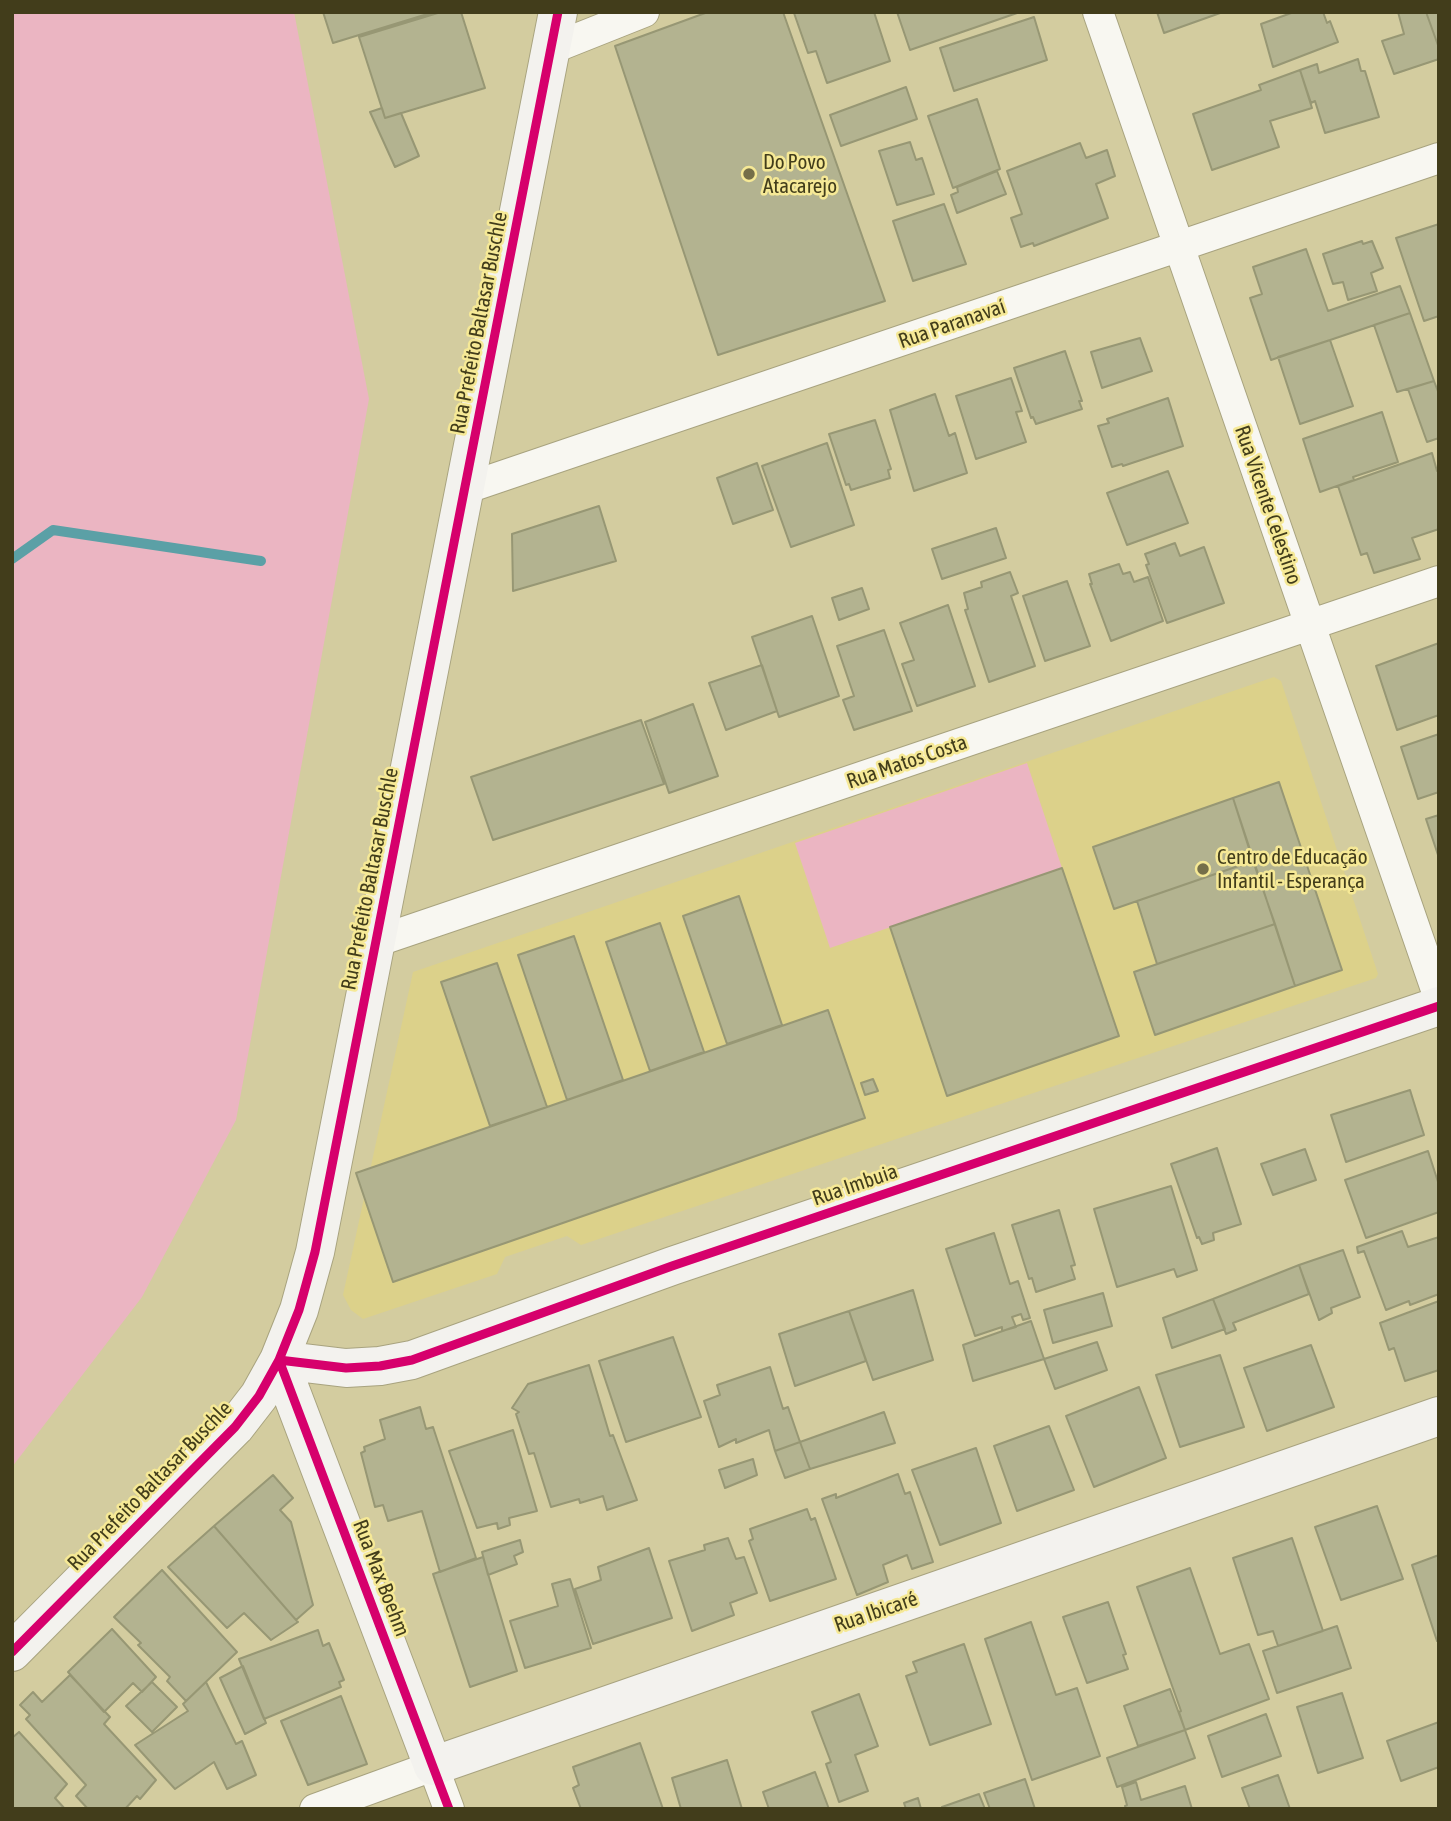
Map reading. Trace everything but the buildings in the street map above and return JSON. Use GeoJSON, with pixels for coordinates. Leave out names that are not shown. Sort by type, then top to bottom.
{"type":"FeatureCollection","features":[{"type":"Feature","properties":{"kind":"street"},"geometry":{"type":"LineString","coordinates":[[554,30],[644,12]]}},
{"type":"Feature","properties":{"kind":"street","name":"Rua Vicente Celestino"},"geometry":{"type":"LineString","coordinates":[[1098,12],[1439,998]]}},
{"type":"Feature","properties":{"kind":"street","name":"Rua Prefeito Baltasar Buschle"},"geometry":{"type":"LineString","coordinates":[[12,1652],[235,1427],[259,1396],[279,1360],[299,1310],[315,1252],[554,30]]}},
{"type":"Feature","properties":{"kind":"street","name":"Rua Paranavaí"},"geometry":{"type":"LineString","coordinates":[[464,489],[1439,158]]}},
{"type":"Feature","properties":{"kind":"street","name":"Rua Matos Costa"},"geometry":{"type":"LineString","coordinates":[[375,942],[1439,581]]}},
{"type":"Feature","properties":{"kind":"street","name":"Rua Imbuia"},"geometry":{"type":"LineString","coordinates":[[279,1360],[346,1368],[380,1366],[412,1360],[672,1266],[1439,1006]]}},
{"type":"Feature","properties":{"kind":"street","name":"Rua Max Boehm"},"geometry":{"type":"LineString","coordinates":[[279,1360],[449,1809]]}},
{"type":"Feature","properties":{"kind":"street","name":"Rua Ibicaré"},"geometry":{"type":"LineString","coordinates":[[315,1809],[1439,1416]]}},
{"type":"Feature","properties":{"kind":"shaded area"},"geometry":{"type":"Polygon","coordinates":[[[12,12],[294,12],[369,399],[236,1120],[142,1297],[12,1467],[12,12]]]}},
{"type":"Feature","properties":{"kind":"shaded area"},"geometry":{"type":"Polygon","coordinates":[[[1274,677],[1281,681],[1378,974],[1376,978],[581,1245],[567,1236],[505,1257],[497,1274],[363,1319],[351,1310],[343,1295],[413,972],[1274,677]]]}},
{"type":"Feature","properties":{"kind":"shaded area"},"geometry":{"type":"Polygon","coordinates":[[[1027,763],[1062,868],[830,948],[795,843],[1027,763]]]}},
{"type":"Feature","properties":{"kind":"waterway"},"geometry":{"type":"LineString","coordinates":[[12,559],[53,530],[261,561]]}},
{"type":"Feature","properties":{"kind":"cycle path"},"geometry":{"type":"LineString","coordinates":[[12,1652],[235,1427],[259,1396],[279,1360],[299,1310],[315,1252],[558,12]]}},
{"type":"Feature","properties":{"kind":"cycle path"},"geometry":{"type":"LineString","coordinates":[[279,1360],[346,1368],[380,1366],[412,1360],[672,1266],[1439,1006]]}},
{"type":"Feature","properties":{"kind":"cycle path"},"geometry":{"type":"LineString","coordinates":[[279,1360],[449,1809]]}},
{"type":"Feature","properties":{"kind":"place","name":"Do Povo Atacarejo"},"geometry":{"type":"Point","coordinates":[749,174]}},
{"type":"Feature","properties":{"kind":"place","name":"Centro de Educação Infantil - Esperança"},"geometry":{"type":"Point","coordinates":[1203,869]}}]}
